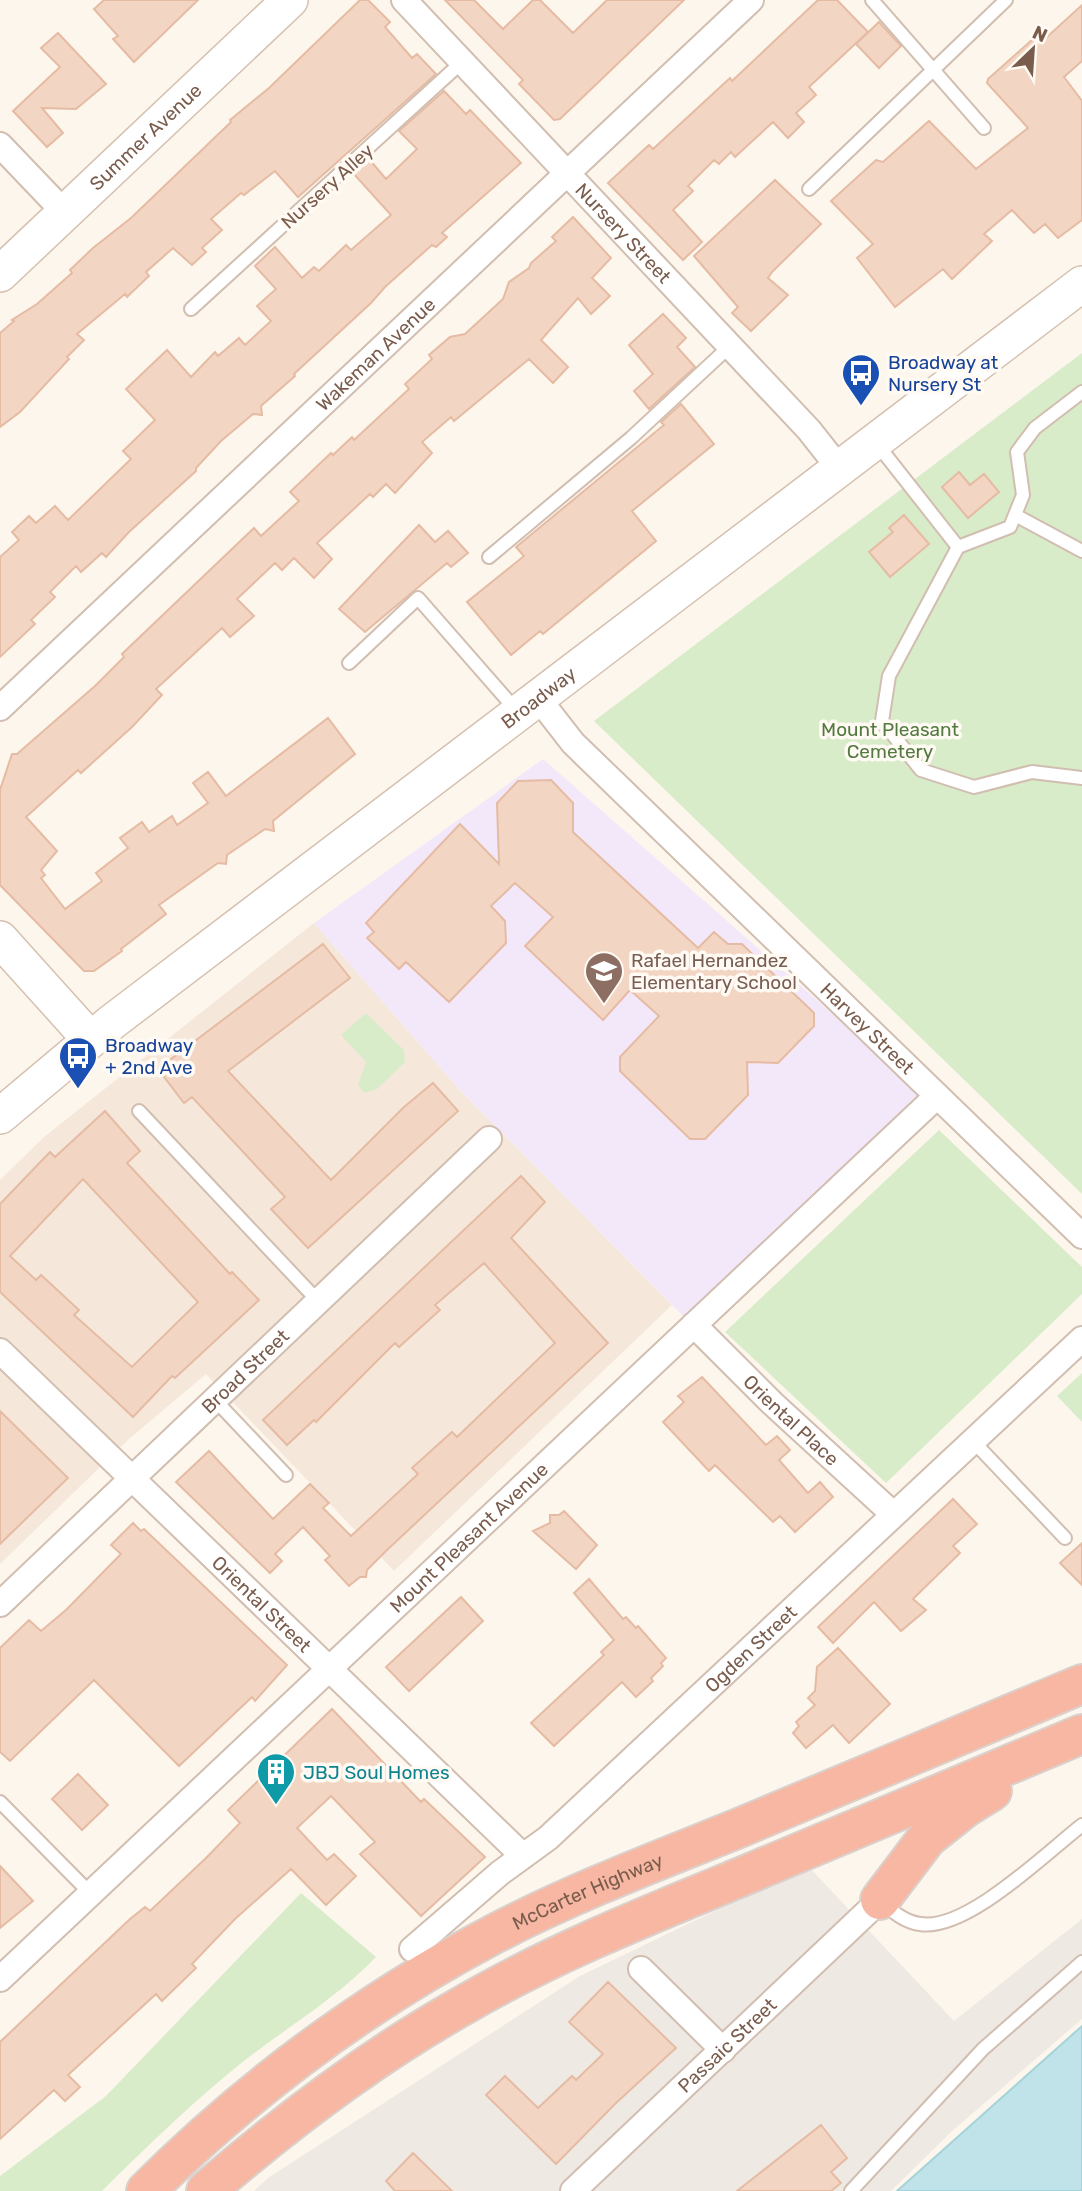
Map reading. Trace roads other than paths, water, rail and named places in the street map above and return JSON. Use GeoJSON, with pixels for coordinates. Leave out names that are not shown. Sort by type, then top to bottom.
{"type":"FeatureCollection","features":[{"type":"Feature","properties":{"kind":"highway","name":"McCarter Highway"},"geometry":{"type":"LineString","coordinates":[[146,2191],[225,2116],[295,2061],[381,2002],[496,1933],[616,1877],[1082,1684]]}},
{"type":"Feature","properties":{"kind":"highway"},"geometry":{"type":"LineString","coordinates":[[880,1900],[917,1849],[938,1828],[965,1807],[1082,1737]]}},
{"type":"Feature","properties":{"kind":"highway"},"geometry":{"type":"LineString","coordinates":[[205,2191],[302,2111],[353,2075],[462,2006],[519,1975],[635,1921],[1082,1737]]}},
{"type":"Feature","properties":{"kind":"main road","name":"Summer Avenue"},"geometry":{"type":"LineString","coordinates":[[0,274],[290,0]]}},
{"type":"Feature","properties":{"kind":"main road","name":"Broadway"},"geometry":{"type":"LineString","coordinates":[[0,1116],[90,1039],[1082,284]]}},
{"type":"Feature","properties":{"kind":"main road"},"geometry":{"type":"LineString","coordinates":[[0,939],[90,1039]]}},
{"type":"Feature","properties":{"kind":"street","name":"Nursery Street"},"geometry":{"type":"LineString","coordinates":[[404,0],[730,346],[819,442],[839,468]]}},
{"type":"Feature","properties":{"kind":"street","name":"Wakeman Avenue"},"geometry":{"type":"LineString","coordinates":[[0,708],[751,0]]}},
{"type":"Feature","properties":{"kind":"street"},"geometry":{"type":"LineString","coordinates":[[0,145],[65,213]]}},
{"type":"Feature","properties":{"kind":"street","name":"Harvey Street"},"geometry":{"type":"LineString","coordinates":[[528,706],[573,743],[1082,1236]]}},
{"type":"Feature","properties":{"kind":"street","name":"Mount Pleasant Avenue"},"geometry":{"type":"LineString","coordinates":[[0,1979],[937,1096]]}},
{"type":"Feature","properties":{"kind":"street","name":"Broad Street"},"geometry":{"type":"LineString","coordinates":[[0,1604],[489,1139]]}},
{"type":"Feature","properties":{"kind":"street","name":"Oriental Place"},"geometry":{"type":"LineString","coordinates":[[694,1325],[762,1394],[893,1514]]}},
{"type":"Feature","properties":{"kind":"street","name":"Ogden Street"},"geometry":{"type":"LineString","coordinates":[[412,1949],[548,1838],[1082,1339]]}},
{"type":"Feature","properties":{"kind":"street","name":"Oriental Street"},"geometry":{"type":"LineString","coordinates":[[0,1351],[523,1856]]}},
{"type":"Feature","properties":{"kind":"street","name":"Passaic Street"},"geometry":{"type":"LineString","coordinates":[[573,2191],[880,1900]]}},
{"type":"Feature","properties":{"kind":"street"},"geometry":{"type":"LineString","coordinates":[[641,1969],[723,2050]]}},
{"type":"Feature","properties":{"kind":"lane"},"geometry":{"type":"LineString","coordinates":[[872,0],[984,128]]}},
{"type":"Feature","properties":{"kind":"lane"},"geometry":{"type":"LineString","coordinates":[[809,189],[1006,0]]}},
{"type":"Feature","properties":{"kind":"lane","name":"Nursery Alley"},"geometry":{"type":"LineString","coordinates":[[191,309],[462,62]]}},
{"type":"Feature","properties":{"kind":"lane"},"geometry":{"type":"LineString","coordinates":[[489,557],[631,438],[730,346]]}},
{"type":"Feature","properties":{"kind":"lane"},"geometry":{"type":"LineString","coordinates":[[1082,392],[1035,428],[1017,452],[1023,495],[1010,527],[958,547],[888,676],[882,721],[921,770],[974,787],[1032,772],[1082,778]]}},
{"type":"Feature","properties":{"kind":"lane"},"geometry":{"type":"LineString","coordinates":[[875,441],[958,547]]}},
{"type":"Feature","properties":{"kind":"lane"},"geometry":{"type":"LineString","coordinates":[[1015,515],[1082,551]]}},
{"type":"Feature","properties":{"kind":"lane"},"geometry":{"type":"LineString","coordinates":[[349,663],[418,598],[528,706]]}},
{"type":"Feature","properties":{"kind":"lane"},"geometry":{"type":"LineString","coordinates":[[139,1111],[318,1301]]}},
{"type":"Feature","properties":{"kind":"lane"},"geometry":{"type":"LineString","coordinates":[[215,1400],[286,1475]]}},
{"type":"Feature","properties":{"kind":"lane"},"geometry":{"type":"LineString","coordinates":[[972,1440],[1065,1538]]}},
{"type":"Feature","properties":{"kind":"lane"},"geometry":{"type":"LineString","coordinates":[[0,1802],[91,1894]]}},
{"type":"Feature","properties":{"kind":"lane"},"geometry":{"type":"LineString","coordinates":[[880,1900],[897,1915],[920,1924],[958,1919],[987,1901],[1082,1825]]}},
{"type":"Feature","properties":{"kind":"lane"},"geometry":{"type":"LineString","coordinates":[[851,2191],[983,2049],[1082,1962]]}},
{"type":"Feature","properties":{"kind":"water"},"geometry":{"type":"Polygon","coordinates":[[[1082,2026],[1082,2191],[897,2191],[1082,2026]]]}},
{"type":"Feature","properties":{"kind":"place","name":"Broadway at Nursery St"},"geometry":{"type":"Point","coordinates":[861,407]}},
{"type":"Feature","properties":{"kind":"place","name":"Rafael Hernandez Elementary School"},"geometry":{"type":"Point","coordinates":[604,1005]}},
{"type":"Feature","properties":{"kind":"place","name":"Broadway + 2nd Ave"},"geometry":{"type":"Point","coordinates":[78,1090]}},
{"type":"Feature","properties":{"kind":"place","name":"JBJ Soul Homes"},"geometry":{"type":"Point","coordinates":[276,1806]}},
{"type":"Feature","properties":{"kind":"park label","name":"Mount Pleasant Cemetery"},"geometry":{"type":"Point","coordinates":[890,740]}}]}
